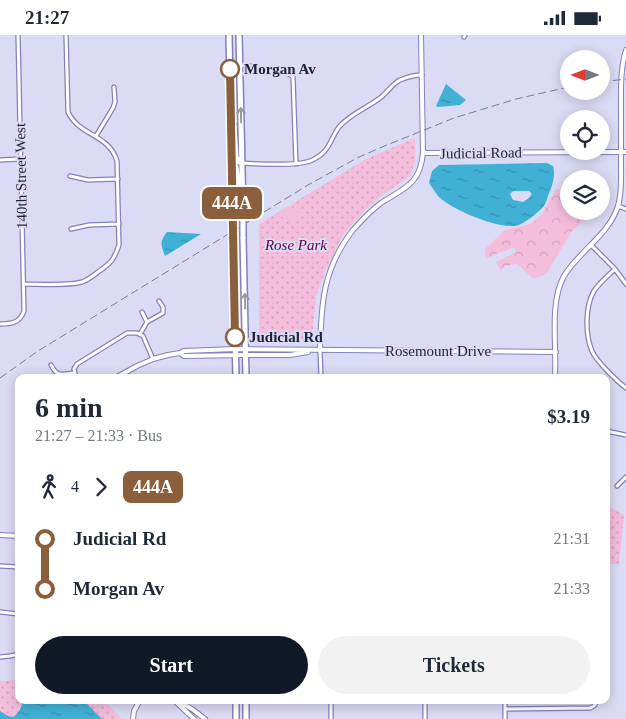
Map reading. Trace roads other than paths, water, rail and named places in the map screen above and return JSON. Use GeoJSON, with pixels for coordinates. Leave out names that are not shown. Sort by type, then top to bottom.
{"type":"FeatureCollection","features":[{"type":"Feature","properties":{"kind":"highway"},"geometry":{"type":"LineString","coordinates":[[229,35],[236,374]]}},
{"type":"Feature","properties":{"kind":"highway"},"geometry":{"type":"LineString","coordinates":[[239,35],[246,374]]}},
{"type":"Feature","properties":{"kind":"highway"},"geometry":{"type":"LineString","coordinates":[[230,95],[236,157],[242,163]]}},
{"type":"Feature","properties":{"kind":"highway"},"geometry":{"type":"LineString","coordinates":[[232,164],[237,171],[243,213]]}},
{"type":"Feature","properties":{"kind":"highway"},"geometry":{"type":"LineString","coordinates":[[236,704],[236,719]]}},
{"type":"Feature","properties":{"kind":"highway"},"geometry":{"type":"LineString","coordinates":[[246,704],[246,717]]}},
{"type":"Feature","properties":{"kind":"street","name":"140th Street West"},"geometry":{"type":"LineString","coordinates":[[0,324],[10,324],[18,321],[24,311],[18,35]]}},
{"type":"Feature","properties":{"kind":"street"},"geometry":{"type":"LineString","coordinates":[[24,284],[73,284],[81,282],[108,265],[116,257],[119,245],[117,161],[114,152],[108,145],[76,123],[68,112],[66,35]]}},
{"type":"Feature","properties":{"kind":"street"},"geometry":{"type":"LineString","coordinates":[[421,35],[423,153]]}},
{"type":"Feature","properties":{"kind":"street"},"geometry":{"type":"LineString","coordinates":[[555,374],[555,307],[559,288],[569,268],[608,225],[618,207],[624,152],[621,79],[626,50]]}},
{"type":"Feature","properties":{"kind":"street"},"geometry":{"type":"LineString","coordinates":[[240,65],[250,66],[262,73],[287,73],[293,77],[296,163]]}},
{"type":"Feature","properties":{"kind":"street"},"geometry":{"type":"LineString","coordinates":[[242,163],[296,163],[309,161],[319,156],[328,147],[336,132],[352,116],[381,97],[397,82],[411,76],[422,75]]}},
{"type":"Feature","properties":{"kind":"street"},"geometry":{"type":"LineString","coordinates":[[96,137],[114,108],[114,87]]}},
{"type":"Feature","properties":{"kind":"street","name":"Judicial Road"},"geometry":{"type":"LineString","coordinates":[[320,351],[324,293],[340,249],[353,231],[379,204],[412,183],[422,165],[423,153],[624,152]]}},
{"type":"Feature","properties":{"kind":"street"},"geometry":{"type":"LineString","coordinates":[[0,159],[21,159]]}},
{"type":"Feature","properties":{"kind":"street"},"geometry":{"type":"LineString","coordinates":[[70,176],[88,180],[118,179]]}},
{"type":"Feature","properties":{"kind":"street"},"geometry":{"type":"LineString","coordinates":[[618,207],[626,209]]}},
{"type":"Feature","properties":{"kind":"street"},"geometry":{"type":"LineString","coordinates":[[71,229],[89,225],[119,224]]}},
{"type":"Feature","properties":{"kind":"street"},"geometry":{"type":"LineString","coordinates":[[591,245],[616,269],[626,284]]}},
{"type":"Feature","properties":{"kind":"street"},"geometry":{"type":"LineString","coordinates":[[616,269],[593,292],[588,305],[589,342],[597,359],[626,388]]}},
{"type":"Feature","properties":{"kind":"street"},"geometry":{"type":"LineString","coordinates":[[140,334],[147,322],[163,313],[164,310],[159,301]]}},
{"type":"Feature","properties":{"kind":"street"},"geometry":{"type":"LineString","coordinates":[[142,312],[147,322]]}},
{"type":"Feature","properties":{"kind":"street"},"geometry":{"type":"LineString","coordinates":[[75,374],[74,369],[80,362],[128,333],[137,333],[143,336],[153,359]]}},
{"type":"Feature","properties":{"kind":"street"},"geometry":{"type":"LineString","coordinates":[[123,374],[153,359],[184,351],[246,352]]}},
{"type":"Feature","properties":{"kind":"street"},"geometry":{"type":"LineString","coordinates":[[320,351],[321,374]]}},
{"type":"Feature","properties":{"kind":"street","name":"Rosemount Drive"},"geometry":{"type":"LineString","coordinates":[[246,352],[556,352]]}},
{"type":"Feature","properties":{"kind":"street"},"geometry":{"type":"LineString","coordinates":[[51,365],[58,374]]}},
{"type":"Feature","properties":{"kind":"street"},"geometry":{"type":"LineString","coordinates":[[610,431],[626,435]]}},
{"type":"Feature","properties":{"kind":"street"},"geometry":{"type":"LineString","coordinates":[[617,486],[626,477]]}},
{"type":"Feature","properties":{"kind":"street"},"geometry":{"type":"LineString","coordinates":[[0,535],[15,536]]}},
{"type":"Feature","properties":{"kind":"street"},"geometry":{"type":"LineString","coordinates":[[0,566],[15,567]]}},
{"type":"Feature","properties":{"kind":"street"},"geometry":{"type":"LineString","coordinates":[[0,612],[15,614]]}},
{"type":"Feature","properties":{"kind":"street"},"geometry":{"type":"LineString","coordinates":[[0,657],[15,655]]}},
{"type":"Feature","properties":{"kind":"street"},"geometry":{"type":"LineString","coordinates":[[132,719],[138,704]]}},
{"type":"Feature","properties":{"kind":"street"},"geometry":{"type":"LineString","coordinates":[[179,704],[194,719]]}},
{"type":"Feature","properties":{"kind":"street"},"geometry":{"type":"LineString","coordinates":[[183,704],[205,719]]}},
{"type":"Feature","properties":{"kind":"street"},"geometry":{"type":"LineString","coordinates":[[331,704],[331,719]]}},
{"type":"Feature","properties":{"kind":"street"},"geometry":{"type":"LineString","coordinates":[[424,704],[425,719]]}},
{"type":"Feature","properties":{"kind":"street"},"geometry":{"type":"LineString","coordinates":[[505,704],[505,719]]}},
{"type":"Feature","properties":{"kind":"street"},"geometry":{"type":"LineString","coordinates":[[505,709],[590,708],[596,704]]}},
{"type":"Feature","properties":{"kind":"water"},"geometry":{"type":"Polygon","coordinates":[[[446,84],[466,100],[460,105],[436,106],[446,84]]]}},
{"type":"Feature","properties":{"kind":"water"},"geometry":{"type":"Polygon","coordinates":[[[547,163],[553,166],[554,177],[544,206],[536,214],[519,225],[500,225],[476,218],[453,207],[438,196],[429,183],[432,171],[439,165],[547,163]],[[513,191],[510,194],[513,200],[523,202],[532,194],[529,191],[513,191]]]}},
{"type":"Feature","properties":{"kind":"water"},"geometry":{"type":"Polygon","coordinates":[[[167,232],[201,234],[165,256],[162,244],[167,232]]]}},
{"type":"Feature","properties":{"kind":"water"},"geometry":{"type":"Polygon","coordinates":[[[87,704],[102,719],[0,719],[0,711],[13,717],[22,705],[87,704]]]}},
{"type":"Feature","properties":{"kind":"railway"},"geometry":{"type":"LineString","coordinates":[[610,81],[626,79]]}},
{"type":"Feature","properties":{"kind":"railway"},"geometry":{"type":"LineString","coordinates":[[0,378],[38,351],[308,185],[357,158],[454,118],[516,99],[560,89]]}},
{"type":"Feature","properties":{"kind":"place","name":"Morgan Av"},"geometry":{"type":"Point","coordinates":[230,69]}},
{"type":"Feature","properties":{"kind":"place","name":"Judicial Rd"},"geometry":{"type":"Point","coordinates":[235,337]}},
{"type":"Feature","properties":{"kind":"park label","name":"Rose Park"},"geometry":{"type":"Point","coordinates":[296,245]}}]}
